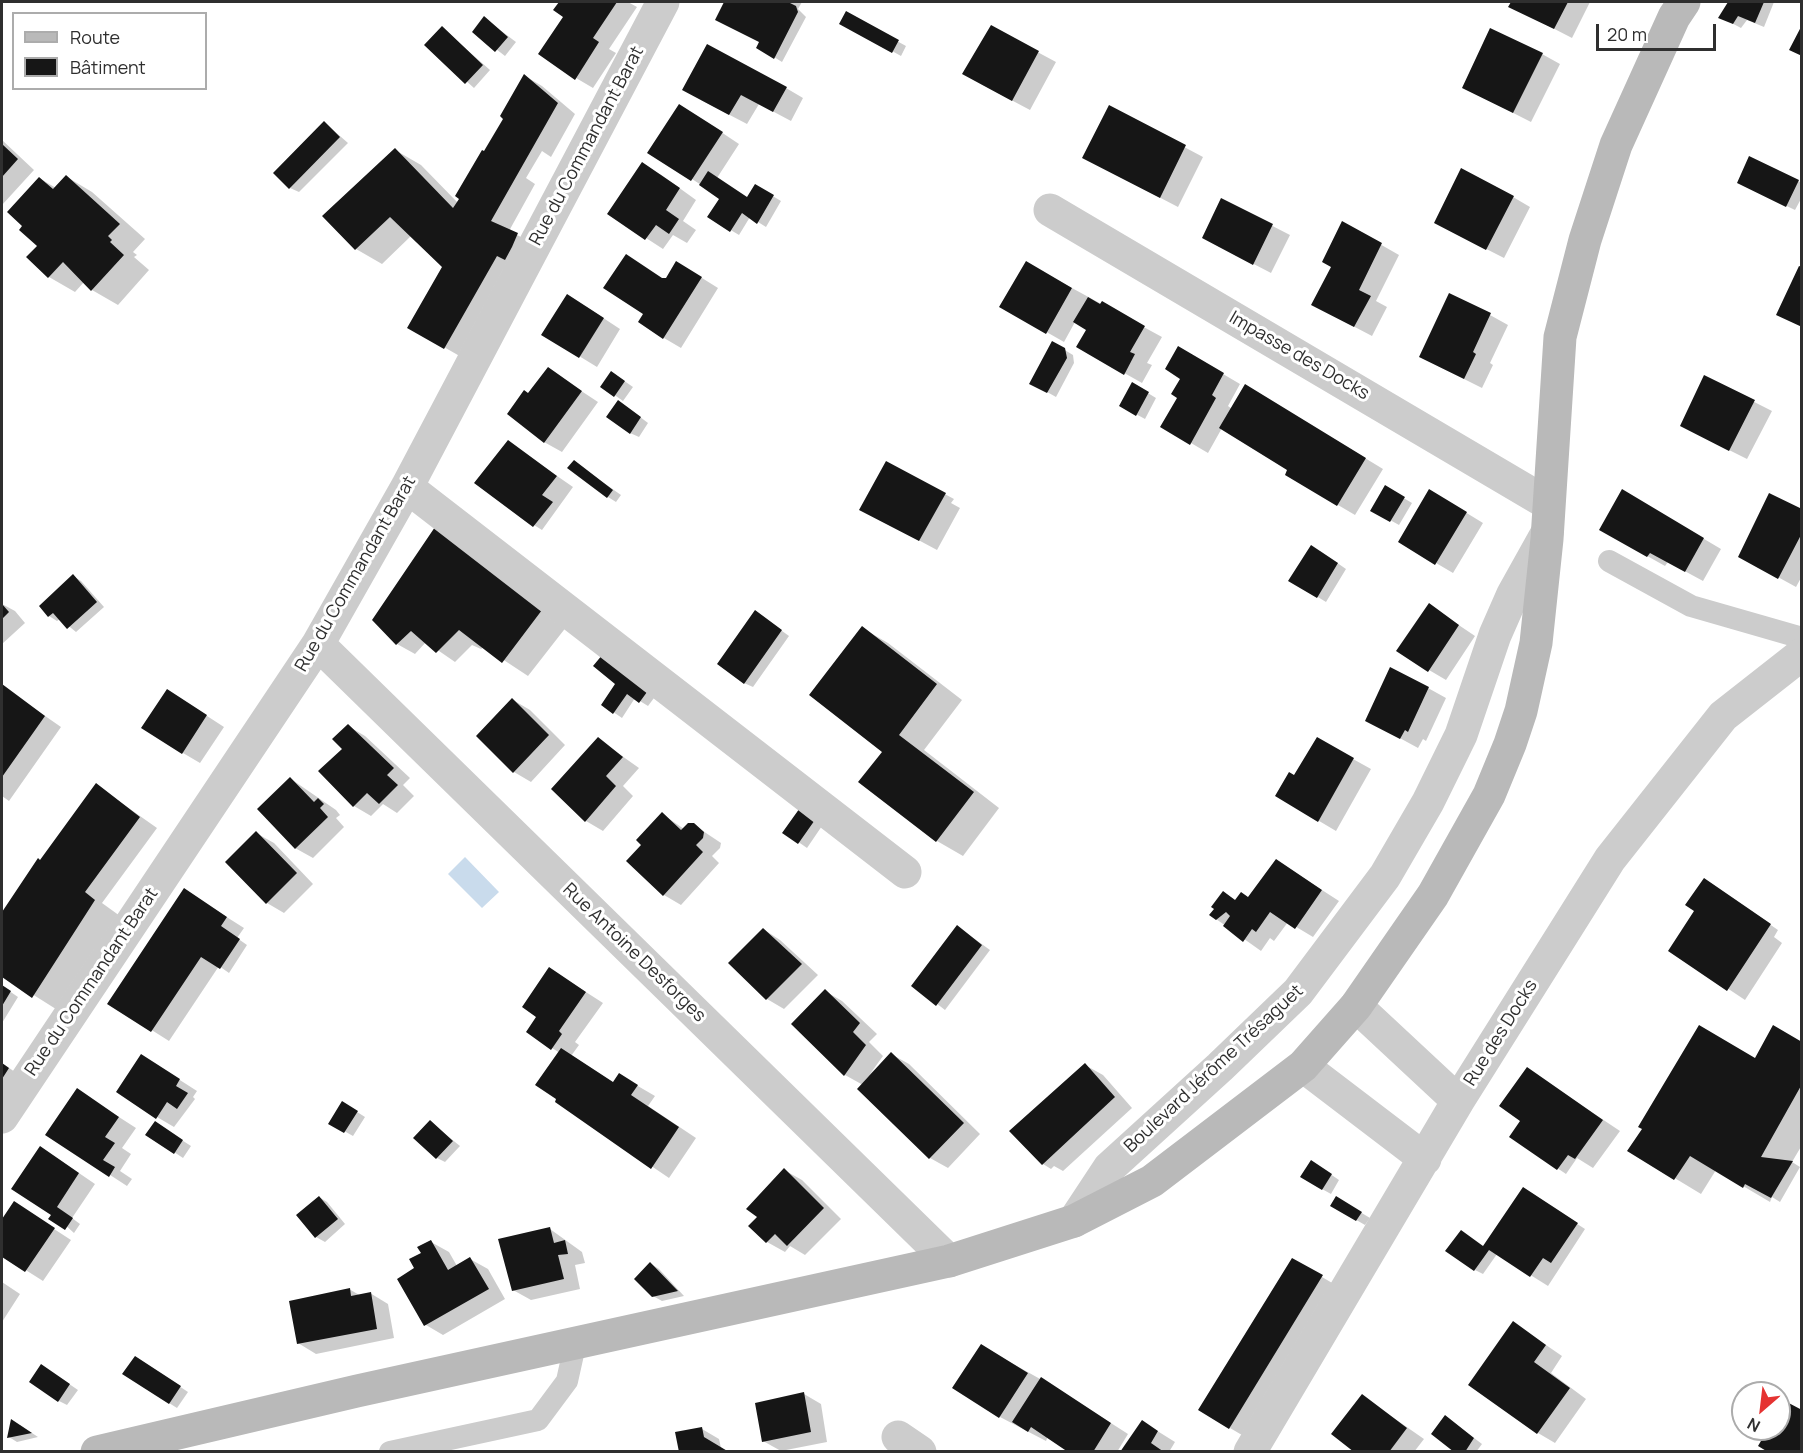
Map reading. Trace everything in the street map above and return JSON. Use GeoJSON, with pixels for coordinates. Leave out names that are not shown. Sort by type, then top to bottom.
{"type":"FeatureCollection","features":[{"type":"Feature","properties":{"kind":"main road"},"geometry":{"type":"LineString","coordinates":[[97,1452],[357,1391],[949,1262],[1074,1221],[1152,1181],[1303,1066],[1356,1006],[1433,895],[1489,795],[1510,744],[1536,643],[1560,337],[1585,240],[1616,145],[1674,17],[1684,2]]}},
{"type":"Feature","properties":{"kind":"street","name":"Rue du Commandant Barat"},"geometry":{"type":"LineString","coordinates":[[2,1117],[318,644],[407,487],[663,2]]}},
{"type":"Feature","properties":{"kind":"street","name":"Impasse des Docks"},"geometry":{"type":"LineString","coordinates":[[1050,210],[1547,518]]}},
{"type":"Feature","properties":{"kind":"street"},"geometry":{"type":"LineString","coordinates":[[407,487],[905,872]]}},
{"type":"Feature","properties":{"kind":"street","name":"Boulevard Jérôme Trésaguet"},"geometry":{"type":"LineString","coordinates":[[1074,1221],[1109,1168],[1298,992],[1385,876],[1428,802],[1461,735],[1495,635],[1547,518]]}},
{"type":"Feature","properties":{"kind":"street","name":"Rue Antoine Desforges"},"geometry":{"type":"LineString","coordinates":[[318,644],[949,1262]]}},
{"type":"Feature","properties":{"kind":"street","name":"Rue des Docks"},"geometry":{"type":"LineString","coordinates":[[1250,1452],[1458,1101],[1610,859],[1723,716],[1802,654]]}},
{"type":"Feature","properties":{"kind":"street"},"geometry":{"type":"LineString","coordinates":[[1356,1006],[1458,1101]]}},
{"type":"Feature","properties":{"kind":"street"},"geometry":{"type":"LineString","coordinates":[[1303,1066],[1425,1159]]}},
{"type":"Feature","properties":{"kind":"lane"},"geometry":{"type":"LineString","coordinates":[[1609,561],[1691,606],[1802,638]]}},
{"type":"Feature","properties":{"kind":"lane"},"geometry":{"type":"LineString","coordinates":[[390,1452],[538,1420],[567,1381],[575,1345]]}},
{"type":"Feature","properties":{"kind":"water"},"geometry":{"type":"Polygon","coordinates":[[[465,857],[499,892],[482,908],[448,874],[465,857]]]}},
{"type":"Feature","properties":{"kind":"building"},"geometry":{"type":"Polygon","coordinates":[[[559,2],[617,2],[593,38],[599,42],[575,80],[538,54],[563,17],[553,10],[559,2]]]}},
{"type":"Feature","properties":{"kind":"building"},"geometry":{"type":"Polygon","coordinates":[[[724,2],[788,2],[796,6],[798,12],[774,59],[756,48],[759,42],[715,20],[724,2]]]}},
{"type":"Feature","properties":{"kind":"building"},"geometry":{"type":"Polygon","coordinates":[[[1511,2],[1568,2],[1554,29],[1508,7],[1511,2]]]}},
{"type":"Feature","properties":{"kind":"building"},"geometry":{"type":"Polygon","coordinates":[[[1728,2],[1764,2],[1755,23],[1738,16],[1733,24],[1718,18],[1728,2]]]}},
{"type":"Feature","properties":{"kind":"building"},"geometry":{"type":"Polygon","coordinates":[[[846,11],[899,40],[892,53],[839,24],[846,11]]]}},
{"type":"Feature","properties":{"kind":"building"},"geometry":{"type":"Polygon","coordinates":[[[484,16],[508,37],[495,52],[472,32],[484,16]]]}},
{"type":"Feature","properties":{"kind":"building"},"geometry":{"type":"Polygon","coordinates":[[[991,25],[1039,51],[1012,101],[962,74],[991,25]]]}},
{"type":"Feature","properties":{"kind":"building"},"geometry":{"type":"Polygon","coordinates":[[[1802,25],[1802,56],[1789,50],[1802,25]]]}},
{"type":"Feature","properties":{"kind":"building"},"geometry":{"type":"Polygon","coordinates":[[[442,26],[483,65],[465,84],[424,45],[442,26]]]}},
{"type":"Feature","properties":{"kind":"building"},"geometry":{"type":"Polygon","coordinates":[[[1490,28],[1543,53],[1513,113],[1462,88],[1490,28]]]}},
{"type":"Feature","properties":{"kind":"building"},"geometry":{"type":"Polygon","coordinates":[[[707,44],[787,87],[773,112],[741,95],[729,115],[682,90],[707,44]]]}},
{"type":"Feature","properties":{"kind":"building"},"geometry":{"type":"Polygon","coordinates":[[[524,74],[558,103],[491,221],[518,233],[512,247],[505,260],[497,256],[444,349],[407,328],[442,267],[390,217],[355,250],[322,216],[395,148],[453,208],[459,199],[455,196],[503,119],[500,116],[524,74]]]}},
{"type":"Feature","properties":{"kind":"building"},"geometry":{"type":"Polygon","coordinates":[[[679,104],[723,132],[691,181],[647,153],[679,104]]]}},
{"type":"Feature","properties":{"kind":"building"},"geometry":{"type":"Polygon","coordinates":[[[1109,105],[1186,145],[1160,198],[1082,158],[1109,105]]]}},
{"type":"Feature","properties":{"kind":"building"},"geometry":{"type":"Polygon","coordinates":[[[324,121],[340,137],[289,189],[273,173],[324,121]]]}},
{"type":"Feature","properties":{"kind":"building"},"geometry":{"type":"Polygon","coordinates":[[[2,144],[18,159],[2,177],[2,144]]]}},
{"type":"Feature","properties":{"kind":"building"},"geometry":{"type":"Polygon","coordinates":[[[1749,156],[1799,180],[1786,207],[1737,183],[1749,156]]]}},
{"type":"Feature","properties":{"kind":"building"},"geometry":{"type":"Polygon","coordinates":[[[642,162],[680,188],[666,210],[679,219],[669,234],[656,225],[645,240],[607,214],[642,162]]]}},
{"type":"Feature","properties":{"kind":"building"},"geometry":{"type":"Polygon","coordinates":[[[1461,168],[1514,196],[1486,250],[1434,223],[1461,168]]]}},
{"type":"Feature","properties":{"kind":"building"},"geometry":{"type":"Polygon","coordinates":[[[708,171],[747,197],[755,184],[774,195],[757,224],[742,213],[730,232],[707,217],[719,199],[699,185],[708,171]]]}},
{"type":"Feature","properties":{"kind":"building"},"geometry":{"type":"Polygon","coordinates":[[[66,175],[120,224],[108,236],[112,240],[110,242],[124,255],[91,291],[63,262],[48,278],[26,257],[37,246],[19,230],[22,226],[7,212],[39,177],[53,189],[66,175]]]}},
{"type":"Feature","properties":{"kind":"building"},"geometry":{"type":"Polygon","coordinates":[[[1221,198],[1273,224],[1253,265],[1202,238],[1221,198]]]}},
{"type":"Feature","properties":{"kind":"building"},"geometry":{"type":"Polygon","coordinates":[[[1342,221],[1382,243],[1359,290],[1371,296],[1354,327],[1311,305],[1331,267],[1322,262],[1342,221]]]}},
{"type":"Feature","properties":{"kind":"building"},"geometry":{"type":"Polygon","coordinates":[[[626,254],[662,278],[666,278],[676,261],[702,277],[663,339],[638,322],[643,314],[603,288],[626,254]]]}},
{"type":"Feature","properties":{"kind":"building"},"geometry":{"type":"Polygon","coordinates":[[[1026,261],[1072,288],[1046,334],[999,307],[1026,261]]]}},
{"type":"Feature","properties":{"kind":"building"},"geometry":{"type":"Polygon","coordinates":[[[1799,266],[1802,267],[1802,327],[1776,315],[1799,266]]]}},
{"type":"Feature","properties":{"kind":"building"},"geometry":{"type":"Polygon","coordinates":[[[1449,293],[1491,313],[1473,352],[1476,354],[1464,379],[1419,357],[1449,293]]]}},
{"type":"Feature","properties":{"kind":"building"},"geometry":{"type":"Polygon","coordinates":[[[567,294],[604,318],[579,358],[541,335],[567,294]]]}},
{"type":"Feature","properties":{"kind":"building"},"geometry":{"type":"Polygon","coordinates":[[[1088,297],[1100,304],[1102,301],[1145,326],[1130,352],[1135,354],[1124,375],[1076,347],[1086,330],[1073,322],[1088,297]]]}},
{"type":"Feature","properties":{"kind":"building"},"geometry":{"type":"Polygon","coordinates":[[[1052,341],[1065,348],[1067,358],[1047,393],[1029,384],[1052,341]]]}},
{"type":"Feature","properties":{"kind":"building"},"geometry":{"type":"Polygon","coordinates":[[[1178,346],[1224,373],[1212,395],[1216,398],[1190,445],[1160,427],[1177,398],[1171,394],[1180,379],[1165,369],[1178,346]]]}},
{"type":"Feature","properties":{"kind":"building"},"geometry":{"type":"Polygon","coordinates":[[[548,367],[582,391],[544,443],[507,414],[524,390],[528,393],[548,367]]]}},
{"type":"Feature","properties":{"kind":"building"},"geometry":{"type":"Polygon","coordinates":[[[611,371],[625,381],[614,397],[600,387],[611,371]]]}},
{"type":"Feature","properties":{"kind":"building"},"geometry":{"type":"Polygon","coordinates":[[[1704,375],[1755,400],[1729,451],[1680,426],[1704,375]]]}},
{"type":"Feature","properties":{"kind":"building"},"geometry":{"type":"Polygon","coordinates":[[[1132,382],[1149,392],[1136,416],[1119,406],[1132,382]]]}},
{"type":"Feature","properties":{"kind":"building"},"geometry":{"type":"Polygon","coordinates":[[[1245,384],[1366,458],[1337,506],[1285,475],[1287,470],[1219,428],[1245,384]]]}},
{"type":"Feature","properties":{"kind":"building"},"geometry":{"type":"Polygon","coordinates":[[[618,400],[641,417],[630,434],[606,417],[618,400]]]}},
{"type":"Feature","properties":{"kind":"building"},"geometry":{"type":"Polygon","coordinates":[[[508,440],[557,476],[542,495],[553,502],[533,527],[474,483],[508,440]]]}},
{"type":"Feature","properties":{"kind":"building"},"geometry":{"type":"Polygon","coordinates":[[[574,460],[613,490],[607,498],[567,468],[574,460]]]}},
{"type":"Feature","properties":{"kind":"building"},"geometry":{"type":"Polygon","coordinates":[[[886,461],[946,493],[919,541],[859,510],[886,461]]]}},
{"type":"Feature","properties":{"kind":"building"},"geometry":{"type":"Polygon","coordinates":[[[1385,485],[1405,497],[1390,522],[1370,511],[1385,485]]]}},
{"type":"Feature","properties":{"kind":"building"},"geometry":{"type":"Polygon","coordinates":[[[1429,489],[1467,512],[1435,565],[1398,542],[1429,489]]]}},
{"type":"Feature","properties":{"kind":"building"},"geometry":{"type":"Polygon","coordinates":[[[1622,489],[1704,538],[1685,572],[1650,553],[1647,557],[1599,530],[1622,489]]]}},
{"type":"Feature","properties":{"kind":"building"},"geometry":{"type":"Polygon","coordinates":[[[1769,493],[1802,509],[1802,533],[1778,579],[1738,557],[1769,493]]]}},
{"type":"Feature","properties":{"kind":"building"},"geometry":{"type":"Polygon","coordinates":[[[435,527],[542,610],[502,663],[459,630],[436,653],[411,631],[396,645],[372,620],[435,527]]]}},
{"type":"Feature","properties":{"kind":"building"},"geometry":{"type":"Polygon","coordinates":[[[1311,545],[1338,563],[1317,598],[1288,581],[1311,545]]]}},
{"type":"Feature","properties":{"kind":"building"},"geometry":{"type":"Polygon","coordinates":[[[73,574],[97,602],[67,629],[53,613],[48,617],[39,606],[73,574]]]}},
{"type":"Feature","properties":{"kind":"building"},"geometry":{"type":"Polygon","coordinates":[[[1429,603],[1459,625],[1428,672],[1396,651],[1429,603]]]}},
{"type":"Feature","properties":{"kind":"building"},"geometry":{"type":"Polygon","coordinates":[[[2,604],[9,612],[2,619],[2,604]]]}},
{"type":"Feature","properties":{"kind":"building"},"geometry":{"type":"Polygon","coordinates":[[[755,610],[782,630],[744,684],[717,664],[755,610]]]}},
{"type":"Feature","properties":{"kind":"building"},"geometry":{"type":"Polygon","coordinates":[[[862,626],[937,684],[899,735],[974,792],[936,842],[858,782],[882,752],[809,695],[862,626]]]}},
{"type":"Feature","properties":{"kind":"building"},"geometry":{"type":"Polygon","coordinates":[[[603,654],[647,692],[639,703],[627,694],[613,714],[601,705],[615,684],[593,666],[603,654]]]}},
{"type":"Feature","properties":{"kind":"building"},"geometry":{"type":"Polygon","coordinates":[[[1390,667],[1429,687],[1408,732],[1405,730],[1400,739],[1365,721],[1390,667]]]}},
{"type":"Feature","properties":{"kind":"building"},"geometry":{"type":"Polygon","coordinates":[[[2,684],[45,716],[2,777],[2,684]]]}},
{"type":"Feature","properties":{"kind":"building"},"geometry":{"type":"Polygon","coordinates":[[[167,689],[207,715],[182,754],[141,728],[167,689]]]}},
{"type":"Feature","properties":{"kind":"building"},"geometry":{"type":"Polygon","coordinates":[[[512,698],[549,735],[513,773],[476,736],[512,698]]]}},
{"type":"Feature","properties":{"kind":"building"},"geometry":{"type":"Polygon","coordinates":[[[348,724],[394,768],[387,775],[398,785],[379,804],[367,793],[353,807],[318,771],[342,749],[332,739],[348,724]]]}},
{"type":"Feature","properties":{"kind":"building"},"geometry":{"type":"Polygon","coordinates":[[[598,737],[623,757],[606,776],[616,786],[585,822],[551,789],[598,737]]]}},
{"type":"Feature","properties":{"kind":"building"},"geometry":{"type":"Polygon","coordinates":[[[1317,737],[1354,758],[1318,822],[1275,796],[1289,772],[1294,775],[1317,737]]]}},
{"type":"Feature","properties":{"kind":"building"},"geometry":{"type":"Polygon","coordinates":[[[290,777],[314,802],[318,798],[324,804],[320,808],[328,817],[295,849],[257,809],[290,777]]]}},
{"type":"Feature","properties":{"kind":"building"},"geometry":{"type":"Polygon","coordinates":[[[96,783],[140,817],[85,892],[95,900],[32,998],[2,977],[2,912],[38,858],[40,860],[96,783]]]}},
{"type":"Feature","properties":{"kind":"building"},"geometry":{"type":"Polygon","coordinates":[[[802,805],[817,817],[798,844],[782,833],[802,805]]]}},
{"type":"Feature","properties":{"kind":"building"},"geometry":{"type":"Polygon","coordinates":[[[662,812],[681,830],[688,823],[694,823],[704,832],[703,838],[696,845],[703,852],[663,896],[626,861],[641,845],[636,840],[662,812]]]}},
{"type":"Feature","properties":{"kind":"building"},"geometry":{"type":"Polygon","coordinates":[[[256,831],[297,873],[266,904],[225,862],[256,831]]]}},
{"type":"Feature","properties":{"kind":"building"},"geometry":{"type":"Polygon","coordinates":[[[1276,859],[1322,890],[1295,929],[1270,912],[1256,932],[1252,929],[1243,942],[1223,926],[1230,916],[1226,912],[1216,920],[1209,915],[1214,909],[1211,907],[1223,891],[1235,900],[1241,892],[1248,897],[1276,859]]]}},
{"type":"Feature","properties":{"kind":"building"},"geometry":{"type":"Polygon","coordinates":[[[1704,878],[1771,924],[1727,991],[1668,951],[1694,911],[1685,905],[1704,878]]]}},
{"type":"Feature","properties":{"kind":"building"},"geometry":{"type":"Polygon","coordinates":[[[184,888],[227,917],[221,926],[240,939],[220,969],[201,957],[151,1032],[107,1004],[184,888]]]}},
{"type":"Feature","properties":{"kind":"building"},"geometry":{"type":"Polygon","coordinates":[[[957,925],[982,945],[936,1006],[911,986],[957,925]]]}},
{"type":"Feature","properties":{"kind":"building"},"geometry":{"type":"Polygon","coordinates":[[[763,928],[802,964],[766,1000],[728,963],[763,928]]]}},
{"type":"Feature","properties":{"kind":"building"},"geometry":{"type":"Polygon","coordinates":[[[549,967],[586,992],[559,1031],[562,1034],[551,1050],[526,1032],[536,1017],[522,1007],[549,967]]]}},
{"type":"Feature","properties":{"kind":"building"},"geometry":{"type":"Polygon","coordinates":[[[2,985],[11,991],[2,1006],[2,985]]]}},
{"type":"Feature","properties":{"kind":"building"},"geometry":{"type":"Polygon","coordinates":[[[825,989],[860,1023],[853,1032],[866,1045],[844,1076],[791,1024],[825,989]]]}},
{"type":"Feature","properties":{"kind":"building"},"geometry":{"type":"Polygon","coordinates":[[[1699,1025],[1755,1058],[1773,1025],[1802,1042],[1802,1084],[1761,1157],[1793,1161],[1771,1198],[1745,1184],[1743,1188],[1690,1156],[1674,1180],[1627,1151],[1642,1129],[1638,1127],[1699,1025]]]}},
{"type":"Feature","properties":{"kind":"building"},"geometry":{"type":"Polygon","coordinates":[[[561,1048],[613,1082],[619,1073],[638,1085],[631,1095],[679,1127],[651,1169],[555,1102],[556,1099],[535,1085],[561,1048]]]}},
{"type":"Feature","properties":{"kind":"building"},"geometry":{"type":"Polygon","coordinates":[[[891,1052],[964,1123],[929,1159],[857,1089],[891,1052]]]}},
{"type":"Feature","properties":{"kind":"building"},"geometry":{"type":"Polygon","coordinates":[[[141,1054],[180,1079],[176,1086],[188,1093],[177,1109],[167,1102],[156,1119],[116,1092],[141,1054]]]}},
{"type":"Feature","properties":{"kind":"building"},"geometry":{"type":"Polygon","coordinates":[[[2,1063],[9,1068],[2,1079],[2,1063]]]}},
{"type":"Feature","properties":{"kind":"building"},"geometry":{"type":"Polygon","coordinates":[[[1085,1063],[1115,1097],[1042,1165],[1009,1131],[1085,1063]]]}},
{"type":"Feature","properties":{"kind":"building"},"geometry":{"type":"Polygon","coordinates":[[[1527,1067],[1603,1120],[1575,1159],[1568,1155],[1557,1170],[1509,1137],[1520,1121],[1499,1106],[1527,1067]]]}},
{"type":"Feature","properties":{"kind":"building"},"geometry":{"type":"Polygon","coordinates":[[[77,1088],[119,1117],[105,1137],[115,1143],[103,1160],[115,1167],[109,1177],[45,1135],[77,1088]]]}},
{"type":"Feature","properties":{"kind":"building"},"geometry":{"type":"Polygon","coordinates":[[[342,1101],[358,1111],[344,1133],[328,1124],[342,1101]]]}},
{"type":"Feature","properties":{"kind":"building"},"geometry":{"type":"Polygon","coordinates":[[[430,1120],[453,1141],[436,1159],[413,1138],[430,1120]]]}},
{"type":"Feature","properties":{"kind":"building"},"geometry":{"type":"Polygon","coordinates":[[[155,1121],[183,1140],[174,1154],[145,1135],[155,1121]]]}},
{"type":"Feature","properties":{"kind":"building"},"geometry":{"type":"Polygon","coordinates":[[[40,1146],[79,1173],[57,1207],[73,1218],[65,1230],[48,1219],[51,1215],[11,1189],[40,1146]]]}},
{"type":"Feature","properties":{"kind":"building"},"geometry":{"type":"Polygon","coordinates":[[[1311,1160],[1332,1174],[1322,1190],[1300,1177],[1311,1160]]]}},
{"type":"Feature","properties":{"kind":"building"},"geometry":{"type":"Polygon","coordinates":[[[784,1168],[824,1208],[787,1246],[775,1234],[766,1243],[748,1226],[757,1217],[746,1209],[784,1168]]]}},
{"type":"Feature","properties":{"kind":"building"},"geometry":{"type":"Polygon","coordinates":[[[1523,1187],[1578,1223],[1551,1263],[1543,1258],[1530,1277],[1489,1250],[1474,1271],[1445,1251],[1461,1230],[1483,1246],[1523,1187]]]}},
{"type":"Feature","properties":{"kind":"building"},"geometry":{"type":"Polygon","coordinates":[[[319,1196],[338,1219],[315,1238],[296,1215],[319,1196]]]}},
{"type":"Feature","properties":{"kind":"building"},"geometry":{"type":"Polygon","coordinates":[[[1336,1196],[1362,1212],[1356,1221],[1330,1206],[1336,1196]]]}},
{"type":"Feature","properties":{"kind":"building"},"geometry":{"type":"Polygon","coordinates":[[[14,1201],[55,1228],[25,1272],[2,1257],[2,1219],[14,1201]]]}},
{"type":"Feature","properties":{"kind":"building"},"geometry":{"type":"Polygon","coordinates":[[[550,1227],[554,1243],[565,1240],[568,1254],[558,1255],[564,1279],[512,1291],[498,1239],[550,1227]]]}},
{"type":"Feature","properties":{"kind":"building"},"geometry":{"type":"Polygon","coordinates":[[[431,1240],[448,1270],[470,1257],[489,1289],[424,1326],[397,1279],[414,1268],[409,1259],[421,1253],[417,1247],[431,1240]]]}},
{"type":"Feature","properties":{"kind":"building"},"geometry":{"type":"Polygon","coordinates":[[[1292,1258],[1323,1275],[1229,1429],[1198,1410],[1292,1258]]]}},
{"type":"Feature","properties":{"kind":"building"},"geometry":{"type":"Polygon","coordinates":[[[650,1262],[678,1291],[652,1297],[634,1279],[650,1262]]]}},
{"type":"Feature","properties":{"kind":"building"},"geometry":{"type":"Polygon","coordinates":[[[350,1288],[351,1296],[371,1292],[377,1329],[297,1344],[289,1301],[350,1288]]]}},
{"type":"Feature","properties":{"kind":"building"},"geometry":{"type":"Polygon","coordinates":[[[1513,1321],[1546,1345],[1534,1362],[1570,1388],[1537,1434],[1468,1385],[1513,1321]]]}},
{"type":"Feature","properties":{"kind":"building"},"geometry":{"type":"Polygon","coordinates":[[[981,1344],[1028,1373],[999,1418],[952,1388],[981,1344]]]}},
{"type":"Feature","properties":{"kind":"building"},"geometry":{"type":"Polygon","coordinates":[[[135,1356],[181,1386],[169,1404],[122,1374],[135,1356]]]}},
{"type":"Feature","properties":{"kind":"building"},"geometry":{"type":"Polygon","coordinates":[[[41,1364],[70,1384],[58,1402],[29,1382],[41,1364]]]}},
{"type":"Feature","properties":{"kind":"building"},"geometry":{"type":"Polygon","coordinates":[[[1041,1377],[1111,1423],[1093,1452],[1068,1452],[1031,1427],[1028,1432],[1012,1422],[1041,1377]]]}},
{"type":"Feature","properties":{"kind":"building"},"geometry":{"type":"Polygon","coordinates":[[[804,1392],[811,1432],[762,1442],[755,1403],[804,1392]]]}},
{"type":"Feature","properties":{"kind":"building"},"geometry":{"type":"Polygon","coordinates":[[[1362,1394],[1407,1428],[1389,1452],[1354,1452],[1331,1434],[1362,1394]]]}},
{"type":"Feature","properties":{"kind":"building"},"geometry":{"type":"Polygon","coordinates":[[[1791,1404],[1802,1410],[1802,1452],[1768,1452],[1758,1446],[1761,1441],[1791,1441],[1791,1404]]]}},
{"type":"Feature","properties":{"kind":"building"},"geometry":{"type":"Polygon","coordinates":[[[1445,1415],[1474,1438],[1465,1452],[1454,1452],[1431,1434],[1445,1415]]]}},
{"type":"Feature","properties":{"kind":"building"},"geometry":{"type":"Polygon","coordinates":[[[11,1419],[32,1433],[7,1438],[11,1419]]]}},
{"type":"Feature","properties":{"kind":"building"},"geometry":{"type":"Polygon","coordinates":[[[1142,1420],[1158,1431],[1151,1443],[1164,1452],[1120,1452],[1142,1420]]]}},
{"type":"Feature","properties":{"kind":"building"},"geometry":{"type":"Polygon","coordinates":[[[702,1427],[704,1437],[729,1452],[679,1452],[675,1432],[702,1427]]]}}]}
